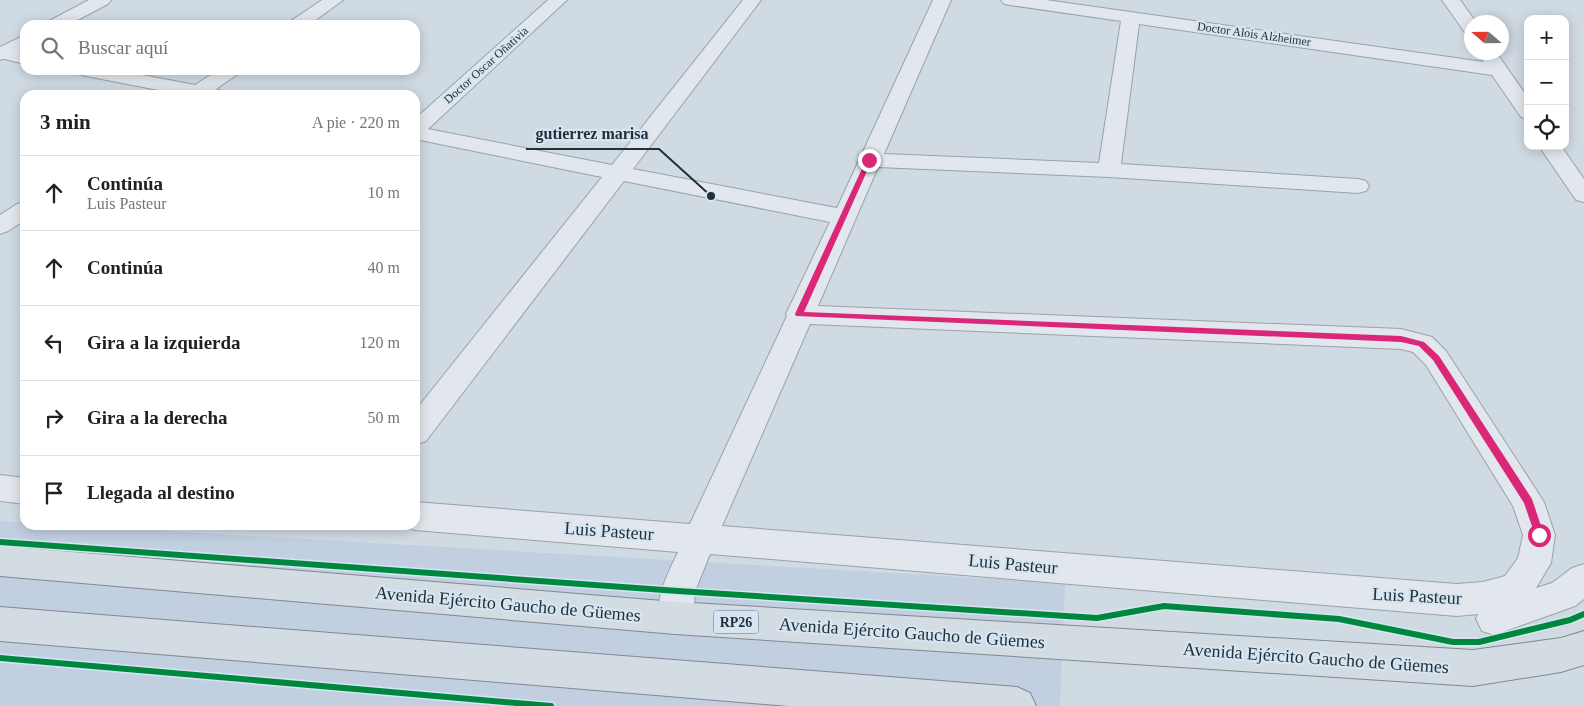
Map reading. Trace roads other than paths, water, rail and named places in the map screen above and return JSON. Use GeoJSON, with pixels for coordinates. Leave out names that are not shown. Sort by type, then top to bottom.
{"type":"FeatureCollection","features":[{"type":"Feature","properties":{"kind":"main road","name":"Avenida Ejército Gaucho de Güemes"},"geometry":{"type":"LineString","coordinates":[[0,561],[675,618],[1473,668],[1561,655],[1584,648]]}},
{"type":"Feature","properties":{"kind":"main road"},"geometry":{"type":"LineString","coordinates":[[0,624],[1016,706]]}},
{"type":"Feature","properties":{"kind":"street"},"geometry":{"type":"LineString","coordinates":[[64,20],[102,0]]}},
{"type":"Feature","properties":{"kind":"street"},"geometry":{"type":"LineString","coordinates":[[304,20],[334,0]]}},
{"type":"Feature","properties":{"kind":"street","name":"Doctor Oscar Oñativia"},"geometry":{"type":"LineString","coordinates":[[420,127],[558,0]]}},
{"type":"Feature","properties":{"kind":"street"},"geometry":{"type":"LineString","coordinates":[[420,427],[752,0]]}},
{"type":"Feature","properties":{"kind":"street"},"geometry":{"type":"LineString","coordinates":[[675,618],[678,591],[700,538],[799,314],[942,0]]}},
{"type":"Feature","properties":{"kind":"street","name":"Doctor Alois Alzheimer"},"geometry":{"type":"LineString","coordinates":[[1010,0],[1498,70]]}},
{"type":"Feature","properties":{"kind":"street"},"geometry":{"type":"LineString","coordinates":[[1452,0],[1464,18]]}},
{"type":"Feature","properties":{"kind":"street"},"geometry":{"type":"LineString","coordinates":[[1109,170],[1132,17]]}},
{"type":"Feature","properties":{"kind":"street"},"geometry":{"type":"LineString","coordinates":[[1,54],[20,44]]}},
{"type":"Feature","properties":{"kind":"street"},"geometry":{"type":"LineString","coordinates":[[1,54],[20,57]]}},
{"type":"Feature","properties":{"kind":"street"},"geometry":{"type":"LineString","coordinates":[[1491,60],[1524,107]]}},
{"type":"Feature","properties":{"kind":"street"},"geometry":{"type":"LineString","coordinates":[[110,75],[183,90]]}},
{"type":"Feature","properties":{"kind":"street"},"geometry":{"type":"LineString","coordinates":[[207,90],[225,75]]}},
{"type":"Feature","properties":{"kind":"street"},"geometry":{"type":"LineString","coordinates":[[420,133],[843,217]]}},
{"type":"Feature","properties":{"kind":"street"},"geometry":{"type":"LineString","coordinates":[[1553,150],[1584,195]]}},
{"type":"Feature","properties":{"kind":"street"},"geometry":{"type":"LineString","coordinates":[[869,160],[1109,170],[1358,186]]}},
{"type":"Feature","properties":{"kind":"street"},"geometry":{"type":"LineString","coordinates":[[0,226],[20,212]]}},
{"type":"Feature","properties":{"kind":"street","name":"Luis Pasteur"},"geometry":{"type":"LineString","coordinates":[[420,516],[1458,600],[1483,598],[1516,588],[1534,563],[1539,535],[1528,502],[1436,358],[1422,344],[1401,339],[799,314]]}},
{"type":"Feature","properties":{"kind":"street"},"geometry":{"type":"LineString","coordinates":[[1494,619],[1563,595],[1584,579]]}},
{"type":"Feature","properties":{"kind":"place","name":"gutierrez marisa"},"geometry":{"type":"Point","coordinates":[711,196]}}]}
